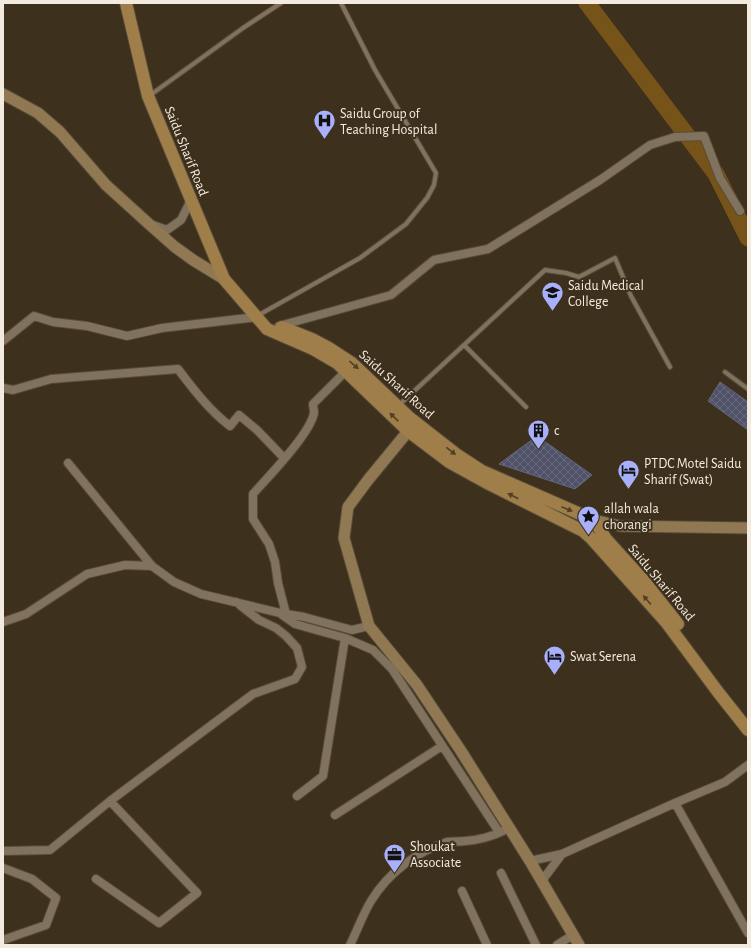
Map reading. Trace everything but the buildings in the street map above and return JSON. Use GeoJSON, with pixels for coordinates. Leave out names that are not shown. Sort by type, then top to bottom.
{"type":"FeatureCollection","features":[{"type":"Feature","properties":{"kind":"main road","name":"Saidu Sharif Road"},"geometry":{"type":"LineString","coordinates":[[126,3],[148,96],[224,279],[257,317],[312,339],[352,363],[398,406],[412,426]]}},
{"type":"Feature","properties":{"kind":"main road"},"geometry":{"type":"LineString","coordinates":[[257,317],[267,329],[313,349],[337,363],[412,426],[449,462],[594,520]]}},
{"type":"Feature","properties":{"kind":"main road"},"geometry":{"type":"LineString","coordinates":[[491,480],[591,538],[666,622],[723,693],[748,730]]}},
{"type":"Feature","properties":{"kind":"main road","name":"Saidu Sharif Road"},"geometry":{"type":"LineString","coordinates":[[594,520],[606,539],[644,581],[684,632],[723,693],[748,720]]}},
{"type":"Feature","properties":{"kind":"main road"},"geometry":{"type":"LineString","coordinates":[[583,532],[606,539]]}},
{"type":"Feature","properties":{"kind":"street"},"geometry":{"type":"LineString","coordinates":[[3,94],[38,113],[60,132],[106,184],[148,224],[175,247],[224,279]]}},
{"type":"Feature","properties":{"kind":"street"},"geometry":{"type":"LineString","coordinates":[[279,326],[391,295],[434,260],[488,250],[600,180],[650,145],[675,137],[704,136],[720,178],[740,211]]}},
{"type":"Feature","properties":{"kind":"street"},"geometry":{"type":"LineString","coordinates":[[148,224],[167,230],[182,220],[191,200]]}},
{"type":"Feature","properties":{"kind":"street"},"geometry":{"type":"LineString","coordinates":[[3,341],[34,316],[53,322],[87,326],[128,336],[162,328],[257,317]]}},
{"type":"Feature","properties":{"kind":"street"},"geometry":{"type":"LineString","coordinates":[[3,388],[13,390],[51,380],[178,369],[222,421],[230,426],[238,415],[256,430],[284,458]]}},
{"type":"Feature","properties":{"kind":"street"},"geometry":{"type":"LineString","coordinates":[[346,371],[313,404],[314,412],[306,431],[253,494],[254,519],[269,544],[275,562],[283,613],[295,624],[345,638],[373,650],[392,670],[442,746],[504,830],[530,862],[579,945]]}},
{"type":"Feature","properties":{"kind":"street"},"geometry":{"type":"LineString","coordinates":[[412,426],[348,507],[344,538],[369,626],[417,685],[461,751],[504,830]]}},
{"type":"Feature","properties":{"kind":"street"},"geometry":{"type":"LineString","coordinates":[[68,463],[152,566],[174,582],[201,594],[352,630],[369,626]]}},
{"type":"Feature","properties":{"kind":"street"},"geometry":{"type":"LineString","coordinates":[[594,520],[620,526],[748,528]]}},
{"type":"Feature","properties":{"kind":"street"},"geometry":{"type":"LineString","coordinates":[[3,622],[26,614],[87,574],[125,565],[152,566]]}},
{"type":"Feature","properties":{"kind":"street"},"geometry":{"type":"LineString","coordinates":[[3,851],[50,850],[110,801],[253,694],[295,679],[302,667],[297,648],[276,628],[259,620],[236,602]]}},
{"type":"Feature","properties":{"kind":"street"},"geometry":{"type":"LineString","coordinates":[[297,796],[322,776],[345,638]]}},
{"type":"Feature","properties":{"kind":"street"},"geometry":{"type":"LineString","coordinates":[[336,815],[442,746]]}},
{"type":"Feature","properties":{"kind":"street"},"geometry":{"type":"LineString","coordinates":[[530,862],[562,854],[674,803],[725,782],[748,765]]}},
{"type":"Feature","properties":{"kind":"street"},"geometry":{"type":"LineString","coordinates":[[96,879],[159,923],[197,893],[110,801]]}},
{"type":"Feature","properties":{"kind":"street"},"geometry":{"type":"LineString","coordinates":[[674,803],[748,933]]}},
{"type":"Feature","properties":{"kind":"street"},"geometry":{"type":"LineString","coordinates":[[350,945],[371,901],[385,882],[410,859],[448,842],[482,838],[504,830]]}},
{"type":"Feature","properties":{"kind":"street"},"geometry":{"type":"LineString","coordinates":[[542,882],[562,854]]}},
{"type":"Feature","properties":{"kind":"street"},"geometry":{"type":"LineString","coordinates":[[3,868],[32,879],[56,898],[46,925],[3,940]]}},
{"type":"Feature","properties":{"kind":"street"},"geometry":{"type":"LineString","coordinates":[[501,873],[536,945]]}},
{"type":"Feature","properties":{"kind":"street"},"geometry":{"type":"LineString","coordinates":[[462,891],[487,945]]}},
{"type":"Feature","properties":{"kind":"street"},"geometry":{"type":"LineString","coordinates":[[557,945],[572,935]]}},
{"type":"Feature","properties":{"kind":"lane"},"geometry":{"type":"LineString","coordinates":[[148,96],[243,28],[281,3]]}},
{"type":"Feature","properties":{"kind":"lane"},"geometry":{"type":"LineString","coordinates":[[257,317],[366,254],[406,224],[427,198],[434,185],[436,173],[375,70],[341,3]]}},
{"type":"Feature","properties":{"kind":"lane"},"geometry":{"type":"LineString","coordinates":[[398,406],[545,270],[566,273],[579,277],[615,258],[631,296],[670,367]]}},
{"type":"Feature","properties":{"kind":"lane"},"geometry":{"type":"LineString","coordinates":[[464,345],[526,407]]}},
{"type":"Feature","properties":{"kind":"lane"},"geometry":{"type":"LineString","coordinates":[[725,372],[748,389]]}},
{"type":"Feature","properties":{"kind":"waterway"},"geometry":{"type":"LineString","coordinates":[[587,3],[716,174],[748,238]]}},
{"type":"Feature","properties":{"kind":"place","name":"Saidu Group of Teaching Hospital"},"geometry":{"type":"Point","coordinates":[324,140]}},
{"type":"Feature","properties":{"kind":"place","name":"Saidu Medical College"},"geometry":{"type":"Point","coordinates":[552,312]}},
{"type":"Feature","properties":{"kind":"place","name":"c"},"geometry":{"type":"Point","coordinates":[538,450]}},
{"type":"Feature","properties":{"kind":"place","name":"PTDC Motel Saidu Sharif (Swat)"},"geometry":{"type":"Point","coordinates":[629,490]}},
{"type":"Feature","properties":{"kind":"place","name":"allah wala chorangi"},"geometry":{"type":"Point","coordinates":[589,536]}},
{"type":"Feature","properties":{"kind":"place","name":"Swat Serena"},"geometry":{"type":"Point","coordinates":[555,676]}},
{"type":"Feature","properties":{"kind":"place","name":"Shoukat Associate"},"geometry":{"type":"Point","coordinates":[394,874]}}]}
